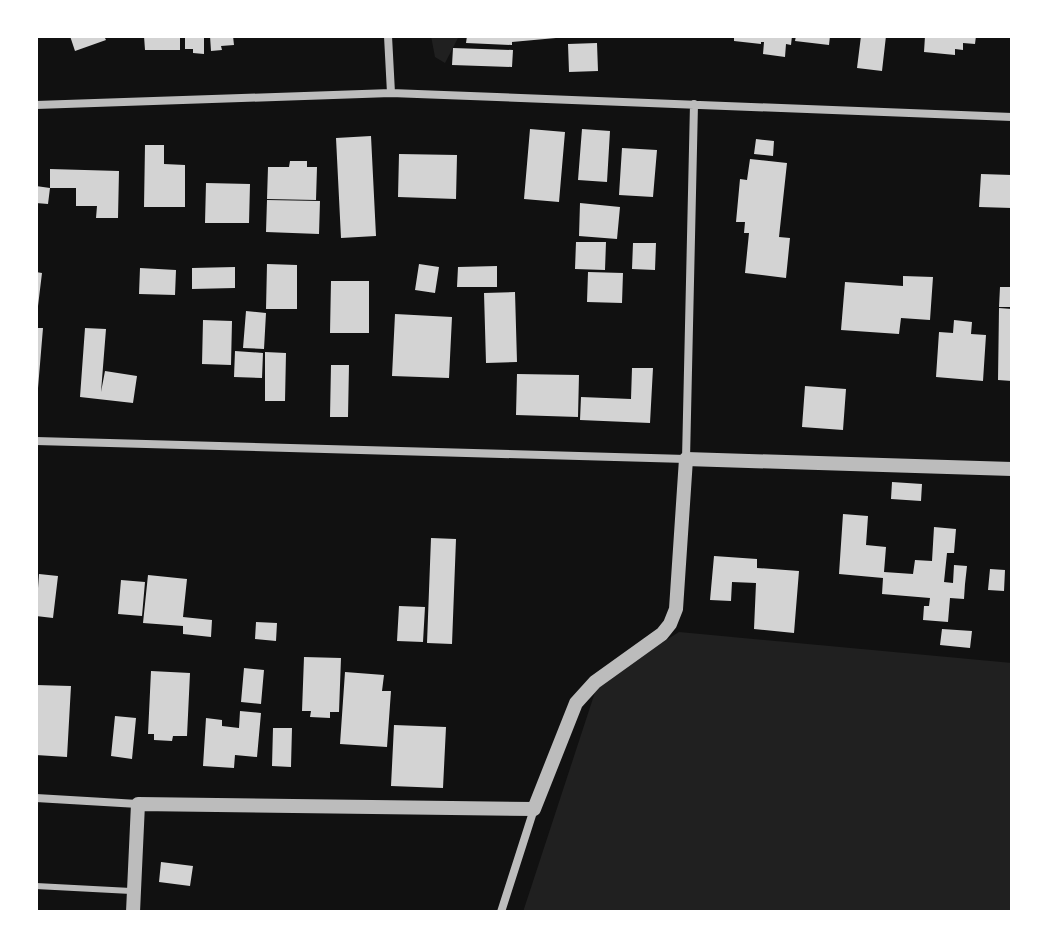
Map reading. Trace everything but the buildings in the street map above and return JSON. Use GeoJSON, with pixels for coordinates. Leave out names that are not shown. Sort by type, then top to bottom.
{"type":"FeatureCollection","features":[{"type":"Feature","properties":{"kind":"street"},"geometry":{"type":"LineString","coordinates":[[388,36],[391,93]]}},
{"type":"Feature","properties":{"kind":"street"},"geometry":{"type":"LineString","coordinates":[[36,105],[391,93],[1012,117]]}},
{"type":"Feature","properties":{"kind":"street"},"geometry":{"type":"LineString","coordinates":[[501,912],[534,809],[576,703],[595,682],[641,650],[670,624],[676,609],[686,459],[694,104]]}},
{"type":"Feature","properties":{"kind":"street"},"geometry":{"type":"LineString","coordinates":[[36,441],[1012,469]]}},
{"type":"Feature","properties":{"kind":"street"},"geometry":{"type":"LineString","coordinates":[[36,798],[138,804],[534,809]]}},
{"type":"Feature","properties":{"kind":"street"},"geometry":{"type":"LineString","coordinates":[[133,912],[138,804]]}},
{"type":"Feature","properties":{"kind":"lane"},"geometry":{"type":"LineString","coordinates":[[36,886],[135,891]]}},
{"type":"Feature","properties":{"kind":"shaded area"},"geometry":{"type":"Polygon","coordinates":[[[431,36],[459,36],[445,63],[435,57],[431,36]]]}},
{"type":"Feature","properties":{"kind":"shaded area"},"geometry":{"type":"Polygon","coordinates":[[[679,632],[1012,663],[1012,912],[523,912],[598,683],[679,632]]]}}]}
